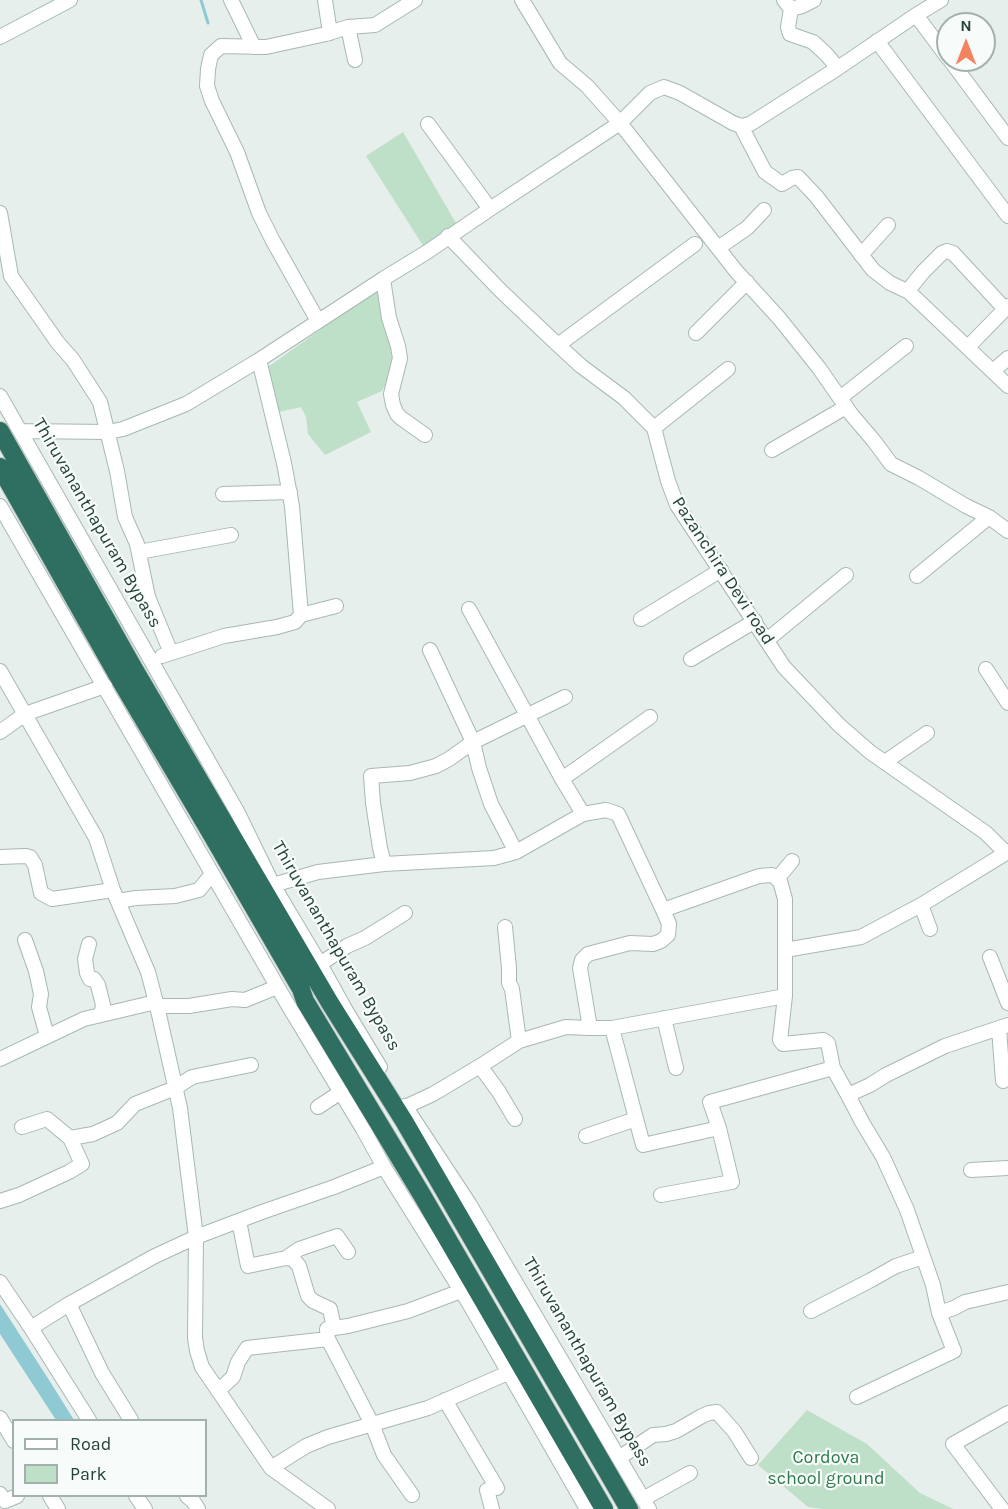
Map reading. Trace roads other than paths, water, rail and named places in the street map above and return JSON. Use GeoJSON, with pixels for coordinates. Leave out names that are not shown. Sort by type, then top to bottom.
{"type":"FeatureCollection","features":[{"type":"Feature","properties":{"kind":"highway","name":"Thiruvananthapuram Bypass"},"geometry":{"type":"LineString","coordinates":[[0,431],[140,679],[330,1003],[640,1506]]}},
{"type":"Feature","properties":{"kind":"highway"},"geometry":{"type":"LineString","coordinates":[[0,467],[118,676],[301,989],[305,1001],[422,1195],[604,1509]]}},
{"type":"Feature","properties":{"kind":"street"},"geometry":{"type":"LineString","coordinates":[[0,37],[70,0]]}},
{"type":"Feature","properties":{"kind":"street"},"geometry":{"type":"LineString","coordinates":[[231,0],[254,47]]}},
{"type":"Feature","properties":{"kind":"street"},"geometry":{"type":"LineString","coordinates":[[325,0],[330,33]]}},
{"type":"Feature","properties":{"kind":"street"},"geometry":{"type":"LineString","coordinates":[[318,321],[259,213],[237,152],[212,101],[207,86],[207,69],[211,55],[222,46],[266,47],[348,27],[375,25],[415,0]]}},
{"type":"Feature","properties":{"kind":"street"},"geometry":{"type":"LineString","coordinates":[[522,0],[560,63],[587,86],[620,123],[718,248],[792,334],[891,464],[988,517],[1008,531]]}},
{"type":"Feature","properties":{"kind":"street"},"geometry":{"type":"LineString","coordinates":[[814,0],[802,6],[787,4],[790,33],[813,42],[838,68]]}},
{"type":"Feature","properties":{"kind":"street"},"geometry":{"type":"LineString","coordinates":[[21,431],[108,432],[123,429],[186,404],[427,252],[620,123],[650,93],[664,87],[680,93],[733,123],[741,126],[750,124],[941,0]]}},
{"type":"Feature","properties":{"kind":"street"},"geometry":{"type":"LineString","coordinates":[[916,15],[936,42]]}},
{"type":"Feature","properties":{"kind":"street"},"geometry":{"type":"LineString","coordinates":[[348,27],[355,60]]}},
{"type":"Feature","properties":{"kind":"street"},"geometry":{"type":"LineString","coordinates":[[878,42],[1008,216]]}},
{"type":"Feature","properties":{"kind":"street"},"geometry":{"type":"LineString","coordinates":[[959,72],[1008,138]]}},
{"type":"Feature","properties":{"kind":"street"},"geometry":{"type":"LineString","coordinates":[[428,124],[490,208]]}},
{"type":"Feature","properties":{"kind":"street"},"geometry":{"type":"LineString","coordinates":[[741,126],[765,172],[782,184],[798,177],[816,196],[873,270],[890,283],[909,292],[1008,386]]}},
{"type":"Feature","properties":{"kind":"street"},"geometry":{"type":"LineString","coordinates":[[718,248],[747,228],[764,210]]}},
{"type":"Feature","properties":{"kind":"street"},"geometry":{"type":"LineString","coordinates":[[0,213],[12,276],[58,343],[73,360],[100,402],[117,471],[125,518],[137,544],[148,597],[171,653]]}},
{"type":"Feature","properties":{"kind":"street"},"geometry":{"type":"LineString","coordinates":[[861,255],[888,225]]}},
{"type":"Feature","properties":{"kind":"street"},"geometry":{"type":"LineString","coordinates":[[448,236],[558,345],[581,366],[624,398],[654,428],[728,369]]}},
{"type":"Feature","properties":{"kind":"street"},"geometry":{"type":"LineString","coordinates":[[558,345],[694,243]]}},
{"type":"Feature","properties":{"kind":"street"},"geometry":{"type":"LineString","coordinates":[[909,292],[923,272],[942,253],[947,251],[953,253],[1006,308],[968,346]]}},
{"type":"Feature","properties":{"kind":"street"},"geometry":{"type":"LineString","coordinates":[[383,279],[389,318],[400,358],[391,394],[393,405],[401,418],[425,435]]}},
{"type":"Feature","properties":{"kind":"street"},"geometry":{"type":"LineString","coordinates":[[696,333],[747,282]]}},
{"type":"Feature","properties":{"kind":"street"},"geometry":{"type":"LineString","coordinates":[[772,450],[843,403],[906,346]]}},
{"type":"Feature","properties":{"kind":"street"},"geometry":{"type":"LineString","coordinates":[[993,371],[1008,358]]}},
{"type":"Feature","properties":{"kind":"street"},"geometry":{"type":"LineString","coordinates":[[259,360],[290,492],[296,532],[302,615]]}},
{"type":"Feature","properties":{"kind":"street","name":"Thiruvananthapuram Bypass"},"geometry":{"type":"LineString","coordinates":[[0,396],[238,813],[273,885],[405,1107],[470,1204],[619,1458],[640,1506]]}},
{"type":"Feature","properties":{"kind":"street","name":"Pazanchira Devi road"},"geometry":{"type":"LineString","coordinates":[[654,428],[677,505],[784,667],[839,725],[870,752],[986,833],[1007,852]]}},
{"type":"Feature","properties":{"kind":"street"},"geometry":{"type":"LineString","coordinates":[[223,494],[290,492]]}},
{"type":"Feature","properties":{"kind":"street"},"geometry":{"type":"LineString","coordinates":[[0,506],[277,987],[510,1372],[587,1509]]}},
{"type":"Feature","properties":{"kind":"street"},"geometry":{"type":"LineString","coordinates":[[917,576],[988,517]]}},
{"type":"Feature","properties":{"kind":"street"},"geometry":{"type":"LineString","coordinates":[[139,552],[231,535]]}},
{"type":"Feature","properties":{"kind":"street"},"geometry":{"type":"LineString","coordinates":[[641,619],[721,570]]}},
{"type":"Feature","properties":{"kind":"street"},"geometry":{"type":"LineString","coordinates":[[767,640],[846,575]]}},
{"type":"Feature","properties":{"kind":"street"},"geometry":{"type":"LineString","coordinates":[[151,659],[224,636],[295,622],[302,615],[336,606]]}},
{"type":"Feature","properties":{"kind":"street"},"geometry":{"type":"LineString","coordinates":[[469,609],[583,813]]}},
{"type":"Feature","properties":{"kind":"street"},"geometry":{"type":"LineString","coordinates":[[691,659],[755,621]]}},
{"type":"Feature","properties":{"kind":"street"},"geometry":{"type":"LineString","coordinates":[[430,650],[473,742],[491,804],[516,852]]}},
{"type":"Feature","properties":{"kind":"street"},"geometry":{"type":"LineString","coordinates":[[986,669],[1008,702]]}},
{"type":"Feature","properties":{"kind":"street"},"geometry":{"type":"LineString","coordinates":[[0,671],[96,838],[116,895],[148,972],[180,1108],[196,1237],[195,1338],[196,1351],[202,1367],[271,1468],[328,1509]]}},
{"type":"Feature","properties":{"kind":"street"},"geometry":{"type":"LineString","coordinates":[[0,732],[25,714],[105,686]]}},
{"type":"Feature","properties":{"kind":"street"},"geometry":{"type":"LineString","coordinates":[[384,864],[373,803],[371,776],[410,773],[436,766],[473,742],[565,698]]}},
{"type":"Feature","properties":{"kind":"street"},"geometry":{"type":"LineString","coordinates":[[562,779],[650,717]]}},
{"type":"Feature","properties":{"kind":"street"},"geometry":{"type":"LineString","coordinates":[[885,762],[927,733]]}},
{"type":"Feature","properties":{"kind":"street"},"geometry":{"type":"LineString","coordinates":[[273,885],[318,872],[384,864],[494,858],[516,852],[583,813],[606,810],[618,814],[669,924],[668,935],[654,944],[630,943],[588,954],[582,960],[581,979],[590,1028]]}},
{"type":"Feature","properties":{"kind":"street"},"geometry":{"type":"LineString","coordinates":[[785,950],[861,937],[921,905],[1007,852]]}},
{"type":"Feature","properties":{"kind":"street"},"geometry":{"type":"LineString","coordinates":[[0,857],[30,857],[35,865],[41,893],[52,899],[116,895],[136,898],[175,897],[199,890],[212,874]]}},
{"type":"Feature","properties":{"kind":"street"},"geometry":{"type":"LineString","coordinates":[[777,879],[792,861]]}},
{"type":"Feature","properties":{"kind":"street"},"geometry":{"type":"LineString","coordinates":[[663,910],[759,876],[772,875],[780,881],[785,899],[785,996],[780,1040],[783,1044],[823,1040],[828,1043],[833,1068],[883,1157],[907,1210],[933,1285],[939,1313],[954,1351],[857,1397]]}},
{"type":"Feature","properties":{"kind":"street"},"geometry":{"type":"LineString","coordinates":[[921,905],[930,929]]}},
{"type":"Feature","properties":{"kind":"street"},"geometry":{"type":"LineString","coordinates":[[320,964],[405,913]]}},
{"type":"Feature","properties":{"kind":"street"},"geometry":{"type":"LineString","coordinates":[[505,927],[510,983],[519,1041]]}},
{"type":"Feature","properties":{"kind":"street"},"geometry":{"type":"LineString","coordinates":[[25,940],[36,971],[41,994],[39,1007],[47,1036]]}},
{"type":"Feature","properties":{"kind":"street"},"geometry":{"type":"LineString","coordinates":[[89,944],[85,959],[87,973],[90,979],[94,979],[98,985],[103,1005],[101,1015]]}},
{"type":"Feature","properties":{"kind":"street"},"geometry":{"type":"LineString","coordinates":[[990,957],[1008,1003]]}},
{"type":"Feature","properties":{"kind":"street"},"geometry":{"type":"LineString","coordinates":[[0,1059],[84,1019],[157,1004],[189,1006],[232,999],[245,1000],[277,987]]}},
{"type":"Feature","properties":{"kind":"street"},"geometry":{"type":"LineString","coordinates":[[405,1107],[433,1094],[519,1041],[566,1027],[612,1028],[785,996]]}},
{"type":"Feature","properties":{"kind":"street"},"geometry":{"type":"LineString","coordinates":[[664,1018],[676,1068]]}},
{"type":"Feature","properties":{"kind":"street"},"geometry":{"type":"LineString","coordinates":[[848,1095],[945,1046],[1004,1027],[1003,1081]]}},
{"type":"Feature","properties":{"kind":"street"},"geometry":{"type":"LineString","coordinates":[[612,1028],[643,1145],[719,1128]]}},
{"type":"Feature","properties":{"kind":"street"},"geometry":{"type":"LineString","coordinates":[[70,1138],[93,1134],[117,1123],[135,1104],[176,1088],[192,1077],[251,1065]]}},
{"type":"Feature","properties":{"kind":"street"},"geometry":{"type":"LineString","coordinates":[[480,1066],[515,1119]]}},
{"type":"Feature","properties":{"kind":"street"},"geometry":{"type":"LineString","coordinates":[[662,1195],[732,1182],[710,1102],[833,1068]]}},
{"type":"Feature","properties":{"kind":"street"},"geometry":{"type":"LineString","coordinates":[[318,1107],[340,1092]]}},
{"type":"Feature","properties":{"kind":"street"},"geometry":{"type":"LineString","coordinates":[[0,1201],[69,1172],[82,1164],[70,1138],[46,1119],[22,1126]]}},
{"type":"Feature","properties":{"kind":"street"},"geometry":{"type":"LineString","coordinates":[[586,1136],[636,1119]]}},
{"type":"Feature","properties":{"kind":"street"},"geometry":{"type":"LineString","coordinates":[[31,1328],[153,1257],[196,1237],[384,1167]]}},
{"type":"Feature","properties":{"kind":"street"},"geometry":{"type":"LineString","coordinates":[[971,1170],[1008,1168]]}},
{"type":"Feature","properties":{"kind":"street"},"geometry":{"type":"LineString","coordinates":[[239,1221],[248,1266],[286,1258],[293,1259],[300,1266],[308,1296],[330,1309],[331,1334],[384,1455],[412,1495]]}},
{"type":"Feature","properties":{"kind":"street"},"geometry":{"type":"LineString","coordinates":[[286,1258],[300,1249],[337,1236],[348,1252]]}},
{"type":"Feature","properties":{"kind":"street"},"geometry":{"type":"LineString","coordinates":[[811,1311],[896,1266],[923,1257]]}},
{"type":"Feature","properties":{"kind":"street"},"geometry":{"type":"LineString","coordinates":[[0,1282],[88,1419]]}},
{"type":"Feature","properties":{"kind":"street"},"geometry":{"type":"LineString","coordinates":[[218,1391],[233,1377],[238,1362],[247,1348],[331,1334],[348,1326],[408,1311],[461,1291]]}},
{"type":"Feature","properties":{"kind":"street"},"geometry":{"type":"LineString","coordinates":[[939,1313],[965,1302],[1008,1292]]}},
{"type":"Feature","properties":{"kind":"street"},"geometry":{"type":"LineString","coordinates":[[69,1304],[102,1373],[130,1419]]}},
{"type":"Feature","properties":{"kind":"street"},"geometry":{"type":"LineString","coordinates":[[271,1468],[306,1446],[328,1437],[428,1408],[510,1372]]}},
{"type":"Feature","properties":{"kind":"street"},"geometry":{"type":"LineString","coordinates":[[445,1400],[497,1488],[487,1490],[492,1509]]}},
{"type":"Feature","properties":{"kind":"street"},"geometry":{"type":"LineString","coordinates":[[619,1458],[653,1435],[676,1431],[702,1416],[717,1412],[734,1431],[752,1458]]}},
{"type":"Feature","properties":{"kind":"street"},"geometry":{"type":"LineString","coordinates":[[1008,1413],[953,1444],[1002,1509],[1008,1504]]}},
{"type":"Feature","properties":{"kind":"street"},"geometry":{"type":"LineString","coordinates":[[0,1418],[12,1438]]}},
{"type":"Feature","properties":{"kind":"street"},"geometry":{"type":"LineString","coordinates":[[640,1506],[690,1473]]}},
{"type":"Feature","properties":{"kind":"street"},"geometry":{"type":"LineString","coordinates":[[0,1494],[5,1501],[15,1497]]}},
{"type":"Feature","properties":{"kind":"street"},"geometry":{"type":"LineString","coordinates":[[188,1497],[198,1509]]}},
{"type":"Feature","properties":{"kind":"water"},"geometry":{"type":"Polygon","coordinates":[[[0,1304],[73,1419],[55,1419],[0,1334],[0,1304]]]}},
{"type":"Feature","properties":{"kind":"waterway"},"geometry":{"type":"LineString","coordinates":[[201,0],[208,23]]}},
{"type":"Feature","properties":{"kind":"park label","name":"Cordova school ground"},"geometry":{"type":"Point","coordinates":[826,1468]}}]}
